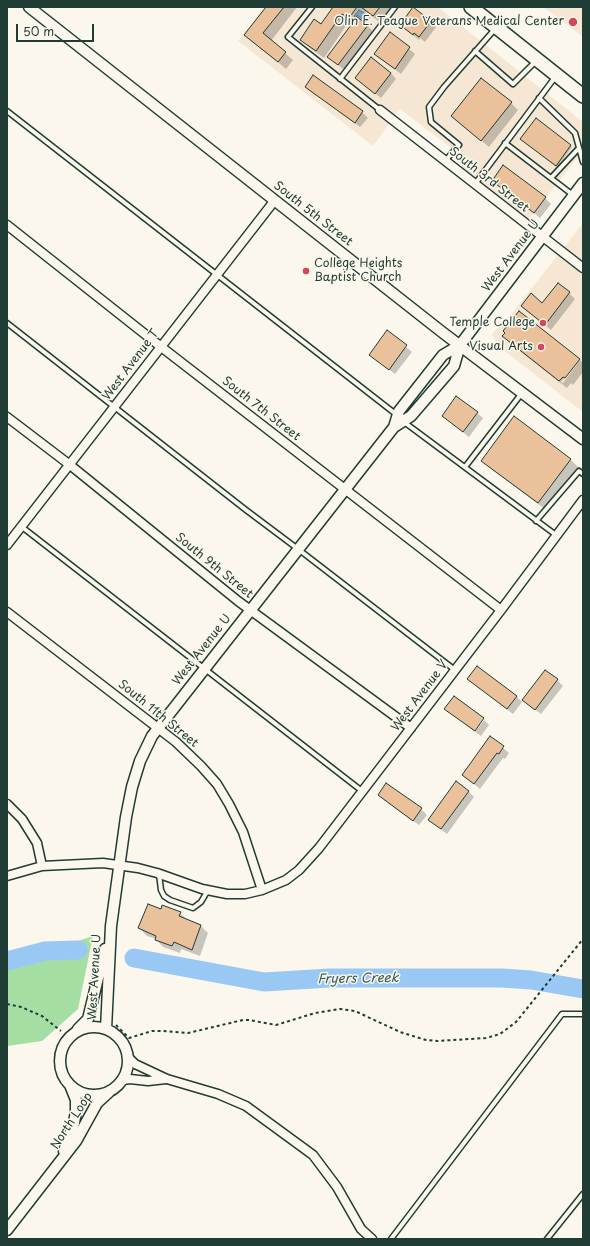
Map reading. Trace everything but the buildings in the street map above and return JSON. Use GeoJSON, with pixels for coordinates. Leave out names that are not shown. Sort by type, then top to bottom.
{"type":"FeatureCollection","features":[{"type":"Feature","properties":{"kind":"main road"},"geometry":{"type":"LineString","coordinates":[[471,7],[583,96]]}},
{"type":"Feature","properties":{"kind":"street","name":"South 5th Street"},"geometry":{"type":"LineString","coordinates":[[28,7],[460,345],[583,439]]}},
{"type":"Feature","properties":{"kind":"street","name":"South 3rd Street"},"geometry":{"type":"LineString","coordinates":[[380,110],[583,268]]}},
{"type":"Feature","properties":{"kind":"street","name":"West Avenue U"},"geometry":{"type":"LineString","coordinates":[[400,418],[411,416],[454,366],[460,345],[583,183]]}},
{"type":"Feature","properties":{"kind":"street","name":"West Avenue T"},"geometry":{"type":"LineString","coordinates":[[7,545],[160,346],[275,200]]}},
{"type":"Feature","properties":{"kind":"street","name":"South 7th Street"},"geometry":{"type":"LineString","coordinates":[[7,225],[160,346],[501,610]]}},
{"type":"Feature","properties":{"kind":"street","name":"West Avenue U"},"geometry":{"type":"LineString","coordinates":[[76,1032],[88,1019],[111,926],[126,817],[132,787],[140,761],[152,736],[394,427],[400,418],[399,411],[442,355],[460,345]]}},
{"type":"Feature","properties":{"kind":"street","name":"South 9th Street"},"geometry":{"type":"LineString","coordinates":[[7,417],[70,465],[250,610],[411,728]]}},
{"type":"Feature","properties":{"kind":"street","name":"West Avenue V"},"geometry":{"type":"LineString","coordinates":[[7,876],[42,866],[103,864],[119,865],[158,873],[208,890],[227,894],[245,894],[262,890],[286,880],[299,870],[319,848],[583,500]]}},
{"type":"Feature","properties":{"kind":"street","name":"South 11th Street"},"geometry":{"type":"LineString","coordinates":[[7,612],[188,752],[217,784],[230,804],[243,832],[262,890]]}},
{"type":"Feature","properties":{"kind":"street"},"geometry":{"type":"LineString","coordinates":[[7,804],[22,819],[36,843],[42,866]]}},
{"type":"Feature","properties":{"kind":"street","name":"West Avenue U"},"geometry":{"type":"LineString","coordinates":[[110,1027],[111,926]]}},
{"type":"Feature","properties":{"kind":"street"},"geometry":{"type":"LineString","coordinates":[[122,1080],[125,1072],[127,1056],[125,1047],[110,1027],[88,1027],[76,1032],[64,1044],[60,1061],[64,1078],[70,1085],[85,1094],[102,1094],[110,1090],[122,1080],[130,1078],[148,1081],[167,1079]]}},
{"type":"Feature","properties":{"kind":"street"},"geometry":{"type":"LineString","coordinates":[[127,1056],[135,1064],[167,1079],[218,1094],[246,1106],[313,1154],[337,1187],[361,1229],[372,1239]]}},
{"type":"Feature","properties":{"kind":"street","name":"North Loop"},"geometry":{"type":"LineString","coordinates":[[57,1168],[74,1123],[76,1100],[70,1085]]}},
{"type":"Feature","properties":{"kind":"street","name":"North Loop"},"geometry":{"type":"LineString","coordinates":[[9,1224],[57,1168],[76,1141],[97,1103],[110,1090]]}},
{"type":"Feature","properties":{"kind":"lane"},"geometry":{"type":"LineString","coordinates":[[312,7],[288,37],[380,110]]}},
{"type":"Feature","properties":{"kind":"lane"},"geometry":{"type":"LineString","coordinates":[[340,79],[395,7]]}},
{"type":"Feature","properties":{"kind":"lane"},"geometry":{"type":"LineString","coordinates":[[445,161],[459,145],[431,122],[430,107],[444,87],[496,27]]}},
{"type":"Feature","properties":{"kind":"lane"},"geometry":{"type":"LineString","coordinates":[[475,51],[513,84],[537,60]]}},
{"type":"Feature","properties":{"kind":"lane"},"geometry":{"type":"LineString","coordinates":[[475,184],[557,75]]}},
{"type":"Feature","properties":{"kind":"lane"},"geometry":{"type":"LineString","coordinates":[[539,98],[575,133],[583,162]]}},
{"type":"Feature","properties":{"kind":"lane"},"geometry":{"type":"LineString","coordinates":[[7,110],[400,418],[556,536]]}},
{"type":"Feature","properties":{"kind":"lane"},"geometry":{"type":"LineString","coordinates":[[505,143],[574,195]]}},
{"type":"Feature","properties":{"kind":"lane"},"geometry":{"type":"LineString","coordinates":[[551,178],[579,148]]}},
{"type":"Feature","properties":{"kind":"lane"},"geometry":{"type":"LineString","coordinates":[[7,323],[240,505],[455,670]]}},
{"type":"Feature","properties":{"kind":"lane"},"geometry":{"type":"LineString","coordinates":[[465,467],[522,393]]}},
{"type":"Feature","properties":{"kind":"lane"},"geometry":{"type":"LineString","coordinates":[[536,521],[578,471],[583,474]]}},
{"type":"Feature","properties":{"kind":"lane"},"geometry":{"type":"LineString","coordinates":[[22,527],[362,791]]}},
{"type":"Feature","properties":{"kind":"lane"},"geometry":{"type":"LineString","coordinates":[[158,873],[164,896],[170,900],[193,908],[201,902],[208,890]]}},
{"type":"Feature","properties":{"kind":"lane"},"geometry":{"type":"LineString","coordinates":[[391,1239],[562,1014],[583,1014]]}},
{"type":"Feature","properties":{"kind":"lane"},"geometry":{"type":"LineString","coordinates":[[548,1239],[583,1194]]}},
{"type":"Feature","properties":{"kind":"path"},"geometry":{"type":"LineString","coordinates":[[110,1027],[129,1038],[152,1031],[163,1030],[188,1033],[243,1020],[276,1025],[315,1013],[340,1009],[355,1011],[413,1037],[437,1041],[486,1038],[500,1034],[516,1022],[583,939]]}},
{"type":"Feature","properties":{"kind":"path"},"geometry":{"type":"LineString","coordinates":[[7,1004],[21,1007],[42,1016],[61,1031]]}},
{"type":"Feature","properties":{"kind":"shaded area"},"geometry":{"type":"Polygon","coordinates":[[[264,7],[438,7],[583,122],[583,151],[529,219],[460,168],[467,160],[400,109],[373,146],[238,41],[264,7]]]}},
{"type":"Feature","properties":{"kind":"shaded area","name":"Olin E. Teague Veterans Medical Center"},"geometry":{"type":"Polygon","coordinates":[[[543,7],[583,7],[583,37],[543,7]]]}},
{"type":"Feature","properties":{"kind":"shaded area","name":"Temple College"},"geometry":{"type":"Polygon","coordinates":[[[583,223],[583,412],[497,345],[492,334],[513,312],[583,223]]]}},
{"type":"Feature","properties":{"kind":"green space"},"geometry":{"type":"Polygon","coordinates":[[[93,936],[78,1009],[42,1041],[7,1046],[7,964],[93,936]]]}},
{"type":"Feature","properties":{"kind":"water"},"geometry":{"type":"Polygon","coordinates":[[[359,10],[370,17],[366,22],[357,15],[356,18],[354,16],[359,10]]]}},
{"type":"Feature","properties":{"kind":"waterway","name":"Fryers Creek"},"geometry":{"type":"LineString","coordinates":[[7,961],[45,951],[78,950]]}},
{"type":"Feature","properties":{"kind":"waterway","name":"Fryers Creek"},"geometry":{"type":"LineString","coordinates":[[134,958],[264,982],[330,978],[502,978],[531,980],[583,989]]}},
{"type":"Feature","properties":{"kind":"place","name":"Olin E. Teague Veterans Medical Center"},"geometry":{"type":"Point","coordinates":[573,22]}},
{"type":"Feature","properties":{"kind":"place","name":"College Heights Baptist Church"},"geometry":{"type":"Point","coordinates":[306,271]}},
{"type":"Feature","properties":{"kind":"place","name":"Temple College"},"geometry":{"type":"Point","coordinates":[543,323]}},
{"type":"Feature","properties":{"kind":"place","name":"Visual Arts"},"geometry":{"type":"Point","coordinates":[541,347]}}]}
